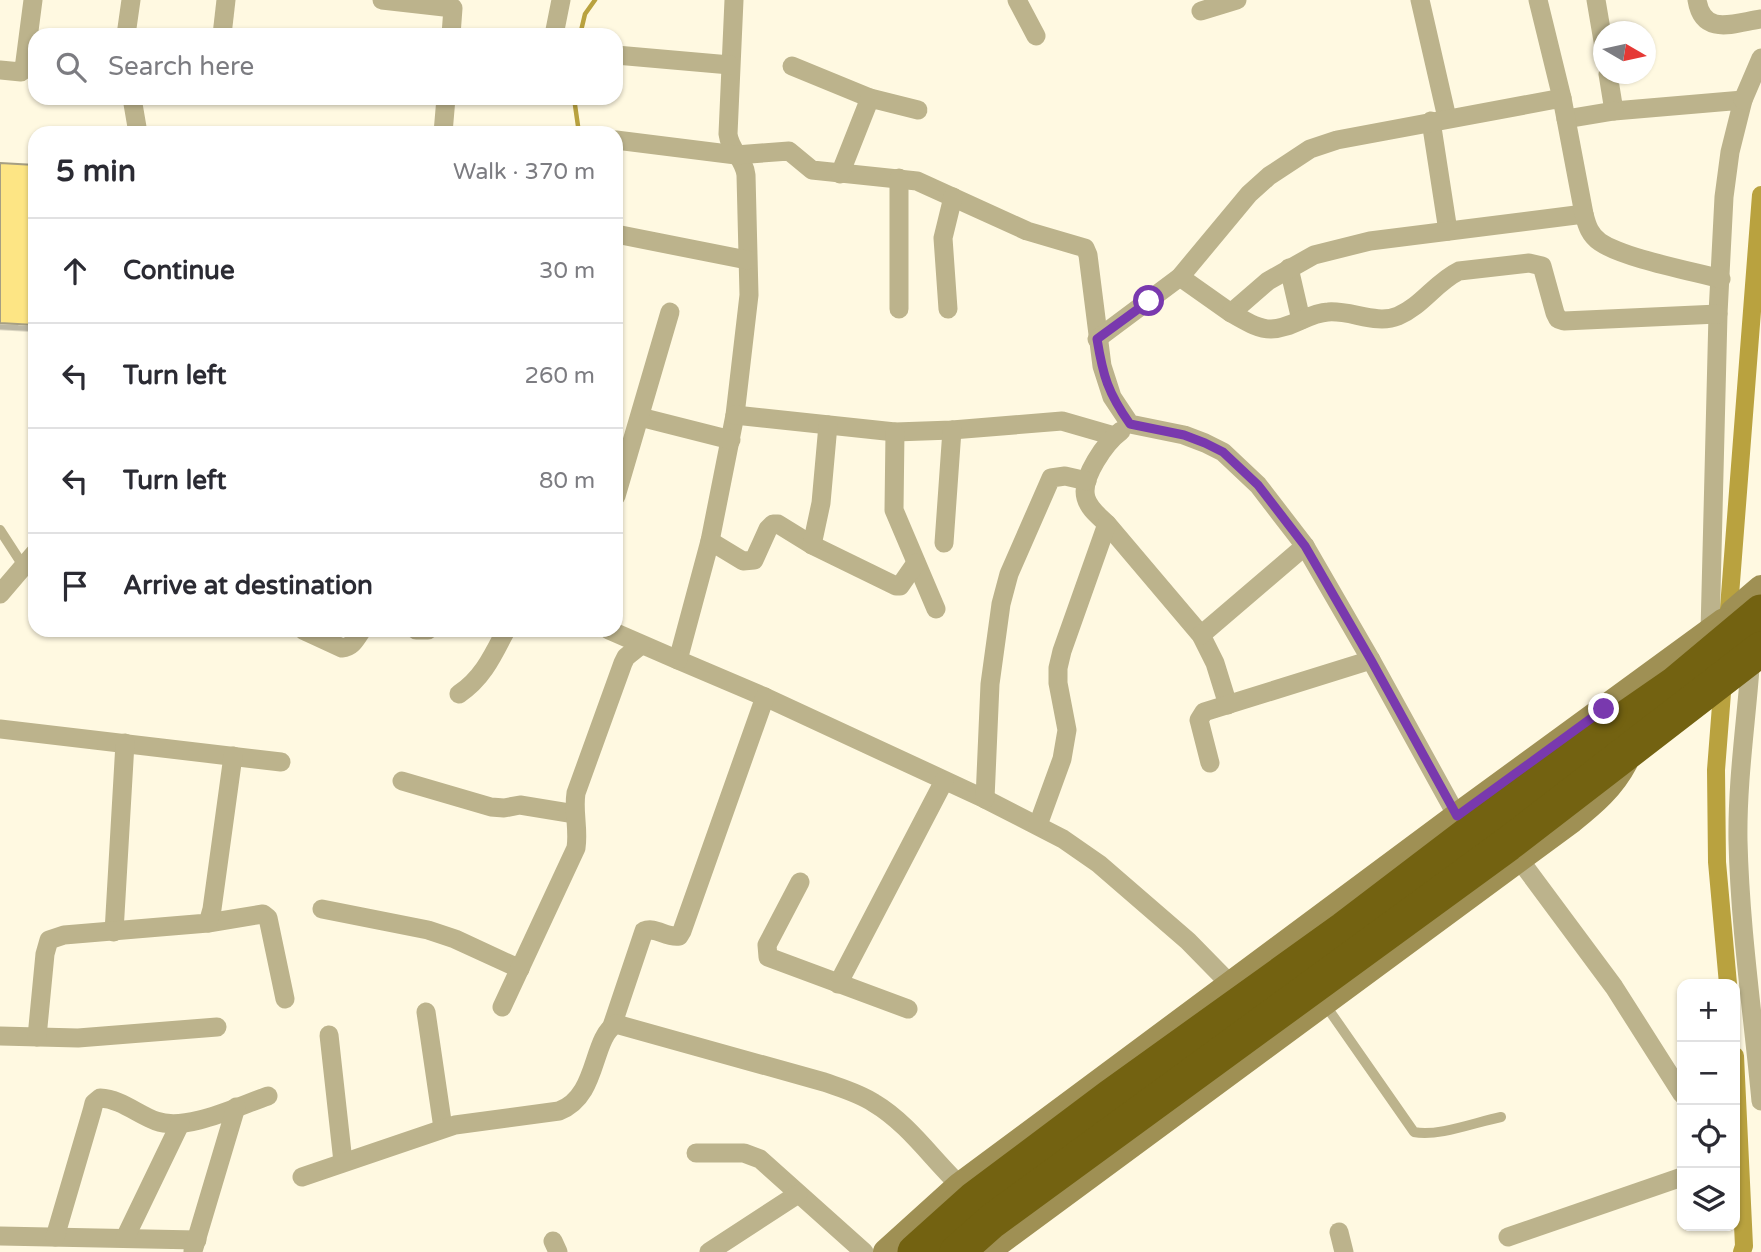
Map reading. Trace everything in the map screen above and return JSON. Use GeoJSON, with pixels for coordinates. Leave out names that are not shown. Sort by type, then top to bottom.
{"type":"FeatureCollection","features":[{"type":"Feature","properties":{"kind":"highway"},"geometry":{"type":"LineString","coordinates":[[957,1252],[1246,1002],[1508,844],[1633,748],[1739,633]]}},
{"type":"Feature","properties":{"kind":"highway"},"geometry":{"type":"LineString","coordinates":[[915,1252],[967,1192],[1246,1002],[1571,756],[1675,684],[1739,633]]}},
{"type":"Feature","properties":{"kind":"street"},"geometry":{"type":"LineString","coordinates":[[29,28],[33,0]]}},
{"type":"Feature","properties":{"kind":"street"},"geometry":{"type":"LineString","coordinates":[[128,28],[131,0]]}},
{"type":"Feature","properties":{"kind":"street"},"geometry":{"type":"LineString","coordinates":[[223,28],[226,0]]}},
{"type":"Feature","properties":{"kind":"street"},"geometry":{"type":"LineString","coordinates":[[382,0],[454,4],[452,28]]}},
{"type":"Feature","properties":{"kind":"street"},"geometry":{"type":"LineString","coordinates":[[555,28],[561,0]]}},
{"type":"Feature","properties":{"kind":"street"},"geometry":{"type":"LineString","coordinates":[[678,660],[710,541],[731,440],[747,317],[746,175],[743,161],[736,155],[728,134],[734,0]]}},
{"type":"Feature","properties":{"kind":"street"},"geometry":{"type":"LineString","coordinates":[[1017,0],[1035,37]]}},
{"type":"Feature","properties":{"kind":"street"},"geometry":{"type":"LineString","coordinates":[[1201,11],[1237,0]]}},
{"type":"Feature","properties":{"kind":"street"},"geometry":{"type":"LineString","coordinates":[[1420,0],[1439,120],[1448,231]]}},
{"type":"Feature","properties":{"kind":"street"},"geometry":{"type":"LineString","coordinates":[[1538,0],[1562,98],[1588,229],[1608,247],[1721,279]]}},
{"type":"Feature","properties":{"kind":"street"},"geometry":{"type":"LineString","coordinates":[[1596,0],[1600,21]]}},
{"type":"Feature","properties":{"kind":"street"},"geometry":{"type":"LineString","coordinates":[[1697,0],[1701,16],[1707,22],[1720,25],[1761,19]]}},
{"type":"Feature","properties":{"kind":"street"},"geometry":{"type":"LineString","coordinates":[[0,70],[22,72],[28,38]]}},
{"type":"Feature","properties":{"kind":"street"},"geometry":{"type":"LineString","coordinates":[[623,56],[730,65]]}},
{"type":"Feature","properties":{"kind":"street"},"geometry":{"type":"LineString","coordinates":[[1761,58],[1743,100],[1730,152],[1724,197],[1718,314],[1739,633],[1741,760],[1738,841],[1761,1101]]}},
{"type":"Feature","properties":{"kind":"street"},"geometry":{"type":"LineString","coordinates":[[792,66],[870,97],[918,110]]}},
{"type":"Feature","properties":{"kind":"street"},"geometry":{"type":"LineString","coordinates":[[1610,84],[1614,111]]}},
{"type":"Feature","properties":{"kind":"street"},"geometry":{"type":"LineString","coordinates":[[840,174],[870,97]]}},
{"type":"Feature","properties":{"kind":"street"},"geometry":{"type":"LineString","coordinates":[[1097,339],[1180,277],[1249,194],[1310,149],[1336,140],[1562,98]]}},
{"type":"Feature","properties":{"kind":"street"},"geometry":{"type":"LineString","coordinates":[[1566,119],[1614,111],[1743,100]]}},
{"type":"Feature","properties":{"kind":"street"},"geometry":{"type":"LineString","coordinates":[[133,105],[137,126]]}},
{"type":"Feature","properties":{"kind":"street"},"geometry":{"type":"LineString","coordinates":[[444,126],[445,105]]}},
{"type":"Feature","properties":{"kind":"street"},"geometry":{"type":"LineString","coordinates":[[623,141],[736,155],[784,150],[793,153],[812,170],[917,181],[1027,231],[1085,248],[1097,339],[1112,397],[1130,424],[1184,435],[1223,452],[1258,485],[1305,546],[1457,816]]}},
{"type":"Feature","properties":{"kind":"street"},"geometry":{"type":"LineString","coordinates":[[899,178],[899,309]]}},
{"type":"Feature","properties":{"kind":"street"},"geometry":{"type":"LineString","coordinates":[[948,309],[943,238],[953,197]]}},
{"type":"Feature","properties":{"kind":"street"},"geometry":{"type":"LineString","coordinates":[[1231,313],[1268,281],[1314,255],[1370,241],[1584,214]]}},
{"type":"Feature","properties":{"kind":"street"},"geometry":{"type":"LineString","coordinates":[[623,235],[747,260]]}},
{"type":"Feature","properties":{"kind":"street"},"geometry":{"type":"LineString","coordinates":[[1180,277],[1231,313],[1268,329],[1278,329],[1327,312],[1373,318],[1396,317],[1459,271],[1529,263],[1542,265],[1555,313],[1558,319],[1564,321],[1718,314]]}},
{"type":"Feature","properties":{"kind":"street"},"geometry":{"type":"LineString","coordinates":[[1289,268],[1301,320]]}},
{"type":"Feature","properties":{"kind":"street"},"geometry":{"type":"LineString","coordinates":[[623,473],[670,312]]}},
{"type":"Feature","properties":{"kind":"street"},"geometry":{"type":"LineString","coordinates":[[735,415],[895,432],[952,430],[1052,420],[1114,436]]}},
{"type":"Feature","properties":{"kind":"street"},"geometry":{"type":"LineString","coordinates":[[640,417],[731,440]]}},
{"type":"Feature","properties":{"kind":"street"},"geometry":{"type":"LineString","coordinates":[[1130,424],[1105,445],[1087,481],[1086,500],[1201,635],[1215,663],[1228,705]]}},
{"type":"Feature","properties":{"kind":"street"},"geometry":{"type":"LineString","coordinates":[[812,544],[821,503],[828,425]]}},
{"type":"Feature","properties":{"kind":"street"},"geometry":{"type":"LineString","coordinates":[[944,543],[952,430]]}},
{"type":"Feature","properties":{"kind":"street"},"geometry":{"type":"LineString","coordinates":[[895,432],[894,510],[936,609]]}},
{"type":"Feature","properties":{"kind":"street"},"geometry":{"type":"LineString","coordinates":[[985,799],[992,662],[1001,604],[1009,574],[1051,478],[1065,476],[1087,481]]}},
{"type":"Feature","properties":{"kind":"street"},"geometry":{"type":"LineString","coordinates":[[710,541],[748,562],[754,560],[768,528],[778,524],[896,586],[901,586],[916,564]]}},
{"type":"Feature","properties":{"kind":"street"},"geometry":{"type":"LineString","coordinates":[[1038,825],[1062,759],[1065,743],[1066,718],[1058,683],[1058,668],[1107,524]]}},
{"type":"Feature","properties":{"kind":"street"},"geometry":{"type":"LineString","coordinates":[[1201,635],[1305,546]]}},
{"type":"Feature","properties":{"kind":"street"},"geometry":{"type":"LineString","coordinates":[[0,594],[28,562]]}},
{"type":"Feature","properties":{"kind":"street"},"geometry":{"type":"LineString","coordinates":[[623,637],[765,697],[985,799],[1081,850],[1195,948],[1246,1002],[1457,816],[1739,633]]}},
{"type":"Feature","properties":{"kind":"street"},"geometry":{"type":"LineString","coordinates":[[318,637],[342,648],[353,644],[358,637]]}},
{"type":"Feature","properties":{"kind":"street"},"geometry":{"type":"LineString","coordinates":[[458,694],[478,679],[502,637]]}},
{"type":"Feature","properties":{"kind":"street"},"geometry":{"type":"LineString","coordinates":[[502,1007],[576,848],[576,793],[623,663],[626,657],[641,645]]}},
{"type":"Feature","properties":{"kind":"street"},"geometry":{"type":"LineString","coordinates":[[1210,763],[1199,720],[1204,712],[1371,660]]}},
{"type":"Feature","properties":{"kind":"street"},"geometry":{"type":"LineString","coordinates":[[302,1177],[443,1128],[559,1111],[570,1107],[582,1092],[612,1026],[644,931],[651,929],[674,937],[679,936],[682,931],[765,697]]}},
{"type":"Feature","properties":{"kind":"street"},"geometry":{"type":"LineString","coordinates":[[0,729],[281,762]]}},
{"type":"Feature","properties":{"kind":"street"},"geometry":{"type":"LineString","coordinates":[[114,932],[125,743]]}},
{"type":"Feature","properties":{"kind":"street"},"geometry":{"type":"LineString","coordinates":[[986,1252],[1597,800],[1616,779],[1633,748]]}},
{"type":"Feature","properties":{"kind":"street"},"geometry":{"type":"LineString","coordinates":[[208,923],[233,756]]}},
{"type":"Feature","properties":{"kind":"street"},"geometry":{"type":"LineString","coordinates":[[402,781],[491,807],[520,805],[575,814]]}},
{"type":"Feature","properties":{"kind":"street"},"geometry":{"type":"LineString","coordinates":[[838,984],[944,781]]}},
{"type":"Feature","properties":{"kind":"street"},"geometry":{"type":"LineString","coordinates":[[1519,859],[1614,987],[1677,1086]]}},
{"type":"Feature","properties":{"kind":"street"},"geometry":{"type":"LineString","coordinates":[[800,882],[767,945],[768,957],[908,1009]]}},
{"type":"Feature","properties":{"kind":"street"},"geometry":{"type":"LineString","coordinates":[[322,909],[428,930],[455,939],[520,969]]}},
{"type":"Feature","properties":{"kind":"street"},"geometry":{"type":"LineString","coordinates":[[37,1037],[45,954],[49,940],[64,935],[208,923],[263,914],[271,924],[285,999]]}},
{"type":"Feature","properties":{"kind":"street"},"geometry":{"type":"LineString","coordinates":[[426,1012],[443,1128]]}},
{"type":"Feature","properties":{"kind":"street"},"geometry":{"type":"LineString","coordinates":[[612,1026],[617,1024],[638,1029],[855,1093],[875,1103],[895,1118],[967,1192],[886,1252]]}},
{"type":"Feature","properties":{"kind":"street"},"geometry":{"type":"LineString","coordinates":[[0,1036],[78,1038],[218,1027]]}},
{"type":"Feature","properties":{"kind":"street"},"geometry":{"type":"LineString","coordinates":[[329,1035],[343,1163]]}},
{"type":"Feature","properties":{"kind":"street"},"geometry":{"type":"LineString","coordinates":[[55,1237],[92,1111],[100,1098],[117,1102],[154,1121],[170,1125],[268,1096]]}},
{"type":"Feature","properties":{"kind":"street"},"geometry":{"type":"LineString","coordinates":[[0,1236],[125,1238],[195,1246],[236,1107]]}},
{"type":"Feature","properties":{"kind":"street"},"geometry":{"type":"LineString","coordinates":[[125,1238],[180,1124]]}},
{"type":"Feature","properties":{"kind":"street"},"geometry":{"type":"LineString","coordinates":[[695,1153],[729,1152],[754,1155],[864,1252]]}},
{"type":"Feature","properties":{"kind":"street"},"geometry":{"type":"LineString","coordinates":[[1508,1237],[1677,1179]]}},
{"type":"Feature","properties":{"kind":"street"},"geometry":{"type":"LineString","coordinates":[[709,1252],[798,1194]]}},
{"type":"Feature","properties":{"kind":"street"},"geometry":{"type":"LineString","coordinates":[[1339,1232],[1343,1252]]}},
{"type":"Feature","properties":{"kind":"lane"},"geometry":{"type":"LineString","coordinates":[[0,530],[28,558]]}},
{"type":"Feature","properties":{"kind":"lane"},"geometry":{"type":"LineString","coordinates":[[1324,1003],[1414,1132],[1430,1133],[1501,1117]]}},
{"type":"Feature","properties":{"kind":"building"},"geometry":{"type":"Polygon","coordinates":[[[0,163],[28,165],[28,325],[0,323],[0,163]]]}},
{"type":"Feature","properties":{"kind":"waterway"},"geometry":{"type":"LineString","coordinates":[[582,28],[585,14],[595,0]]}},
{"type":"Feature","properties":{"kind":"waterway"},"geometry":{"type":"LineString","coordinates":[[575,105],[578,126]]}},
{"type":"Feature","properties":{"kind":"waterway"},"geometry":{"type":"LineString","coordinates":[[1728,621],[1761,195]]}},
{"type":"Feature","properties":{"kind":"waterway"},"geometry":{"type":"LineString","coordinates":[[1723,680],[1716,770],[1717,862],[1728,979]]}},
{"type":"Feature","properties":{"kind":"waterway"},"geometry":{"type":"LineString","coordinates":[[1737,1105],[1744,1246],[1742,1252]]}},
{"type":"Feature","properties":{"kind":"route"},"geometry":{"type":"LineString","coordinates":[[1149,301],[1097,339],[1106,383],[1112,397],[1130,424],[1184,435],[1205,443],[1223,452],[1258,485],[1305,546],[1457,816],[1604,709]]}}]}
